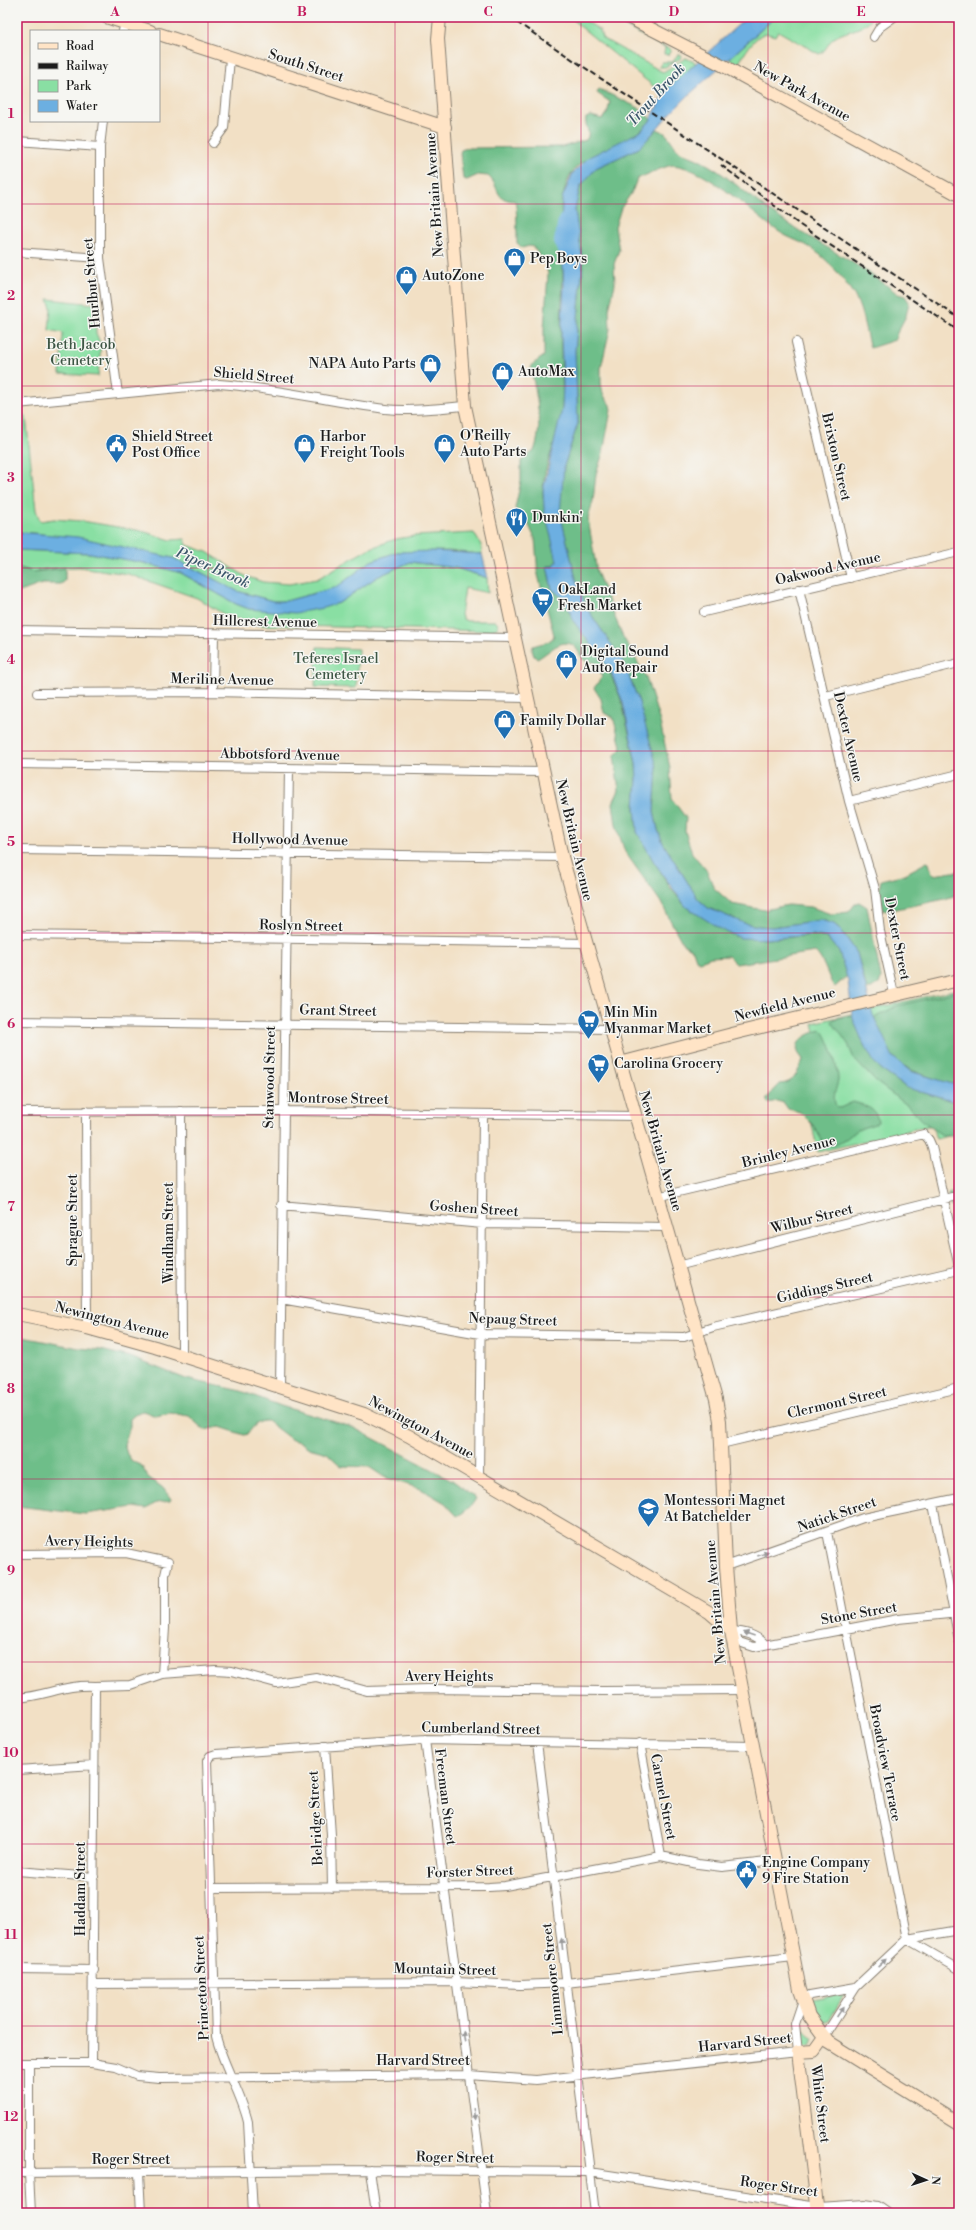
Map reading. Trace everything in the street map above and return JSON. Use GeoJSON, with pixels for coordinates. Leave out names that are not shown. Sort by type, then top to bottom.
{"type":"FeatureCollection","features":[{"type":"Feature","properties":{"kind":"main road"},"geometry":{"type":"LineString","coordinates":[[106,17],[124,27],[144,30]]}},
{"type":"Feature","properties":{"kind":"main road","name":"New Britain Avenue"},"geometry":{"type":"LineString","coordinates":[[440,17],[438,39],[465,406],[513,638],[562,858],[657,1197],[716,1399],[720,1421],[726,1566],[731,1631],[741,1690],[803,2000],[809,2016],[824,2038],[959,2123]]}},
{"type":"Feature","properties":{"kind":"main road","name":"New Park Avenue"},"geometry":{"type":"LineString","coordinates":[[628,17],[722,65],[959,195]]}},
{"type":"Feature","properties":{"kind":"main road","name":"South Street"},"geometry":{"type":"LineString","coordinates":[[160,34],[445,127]]}},
{"type":"Feature","properties":{"kind":"main road","name":"Newfield Avenue"},"geometry":{"type":"LineString","coordinates":[[620,1063],[838,1007],[959,980]]}},
{"type":"Feature","properties":{"kind":"main road","name":"Newington Avenue"},"geometry":{"type":"LineString","coordinates":[[17,1314],[87,1328],[182,1355],[280,1386],[382,1422],[478,1476],[709,1612],[731,1631]]}},
{"type":"Feature","properties":{"kind":"main road","name":"Harvard Street"},"geometry":{"type":"LineString","coordinates":[[798,2052],[816,2049],[824,2038]]}},
{"type":"Feature","properties":{"kind":"main road","name":"White Street"},"geometry":{"type":"LineString","coordinates":[[798,2052],[818,2210]]}},
{"type":"Feature","properties":{"kind":"street"},"geometry":{"type":"LineString","coordinates":[[874,37],[880,27],[891,18]]}},
{"type":"Feature","properties":{"kind":"street"},"geometry":{"type":"LineString","coordinates":[[213,143],[224,128],[230,58]]}},
{"type":"Feature","properties":{"kind":"street","name":"Hurlbut Street"},"geometry":{"type":"LineString","coordinates":[[103,122],[100,147],[100,258],[118,394]]}},
{"type":"Feature","properties":{"kind":"street"},"geometry":{"type":"LineString","coordinates":[[17,141],[100,147]]}},
{"type":"Feature","properties":{"kind":"street"},"geometry":{"type":"LineString","coordinates":[[17,252],[100,258]]}},
{"type":"Feature","properties":{"kind":"street","name":"Brixton Street"},"geometry":{"type":"LineString","coordinates":[[796,342],[851,578]]}},
{"type":"Feature","properties":{"kind":"street","name":"Shield Street"},"geometry":{"type":"LineString","coordinates":[[17,404],[219,384],[252,386],[386,409],[412,410],[465,406]]}},
{"type":"Feature","properties":{"kind":"street","name":"Oakwood Avenue"},"geometry":{"type":"LineString","coordinates":[[704,612],[959,552]]}},
{"type":"Feature","properties":{"kind":"street","name":"Dexter Avenue"},"geometry":{"type":"LineString","coordinates":[[799,590],[826,696],[849,801],[875,890]]}},
{"type":"Feature","properties":{"kind":"street","name":"Hillcrest Avenue"},"geometry":{"type":"LineString","coordinates":[[17,630],[513,638]]}},
{"type":"Feature","properties":{"kind":"street"},"geometry":{"type":"LineString","coordinates":[[213,692],[214,634]]}},
{"type":"Feature","properties":{"kind":"street"},"geometry":{"type":"LineString","coordinates":[[826,696],[959,664]]}},
{"type":"Feature","properties":{"kind":"street","name":"Meriline Avenue"},"geometry":{"type":"LineString","coordinates":[[37,693],[213,692],[526,698]]}},
{"type":"Feature","properties":{"kind":"street","name":"Abbotsford Avenue"},"geometry":{"type":"LineString","coordinates":[[17,764],[543,772]]}},
{"type":"Feature","properties":{"kind":"street","name":"Stanwood Street"},"geometry":{"type":"LineString","coordinates":[[280,1386],[282,1111],[288,768]]}},
{"type":"Feature","properties":{"kind":"street"},"geometry":{"type":"LineString","coordinates":[[849,801],[959,774]]}},
{"type":"Feature","properties":{"kind":"street","name":"Hollywood Avenue"},"geometry":{"type":"LineString","coordinates":[[17,850],[562,858]]}},
{"type":"Feature","properties":{"kind":"street","name":"Dexter Street"},"geometry":{"type":"LineString","coordinates":[[875,890],[880,932],[894,994]]}},
{"type":"Feature","properties":{"kind":"street","name":"Roslyn Street"},"geometry":{"type":"LineString","coordinates":[[17,935],[585,943]]}},
{"type":"Feature","properties":{"kind":"street","name":"Grant Street"},"geometry":{"type":"LineString","coordinates":[[17,1021],[284,1023],[610,1029]]}},
{"type":"Feature","properties":{"kind":"street","name":"Sprague Street"},"geometry":{"type":"LineString","coordinates":[[86,1111],[87,1328]]}},
{"type":"Feature","properties":{"kind":"street","name":"Windham Street"},"geometry":{"type":"LineString","coordinates":[[181,1111],[182,1355]]}},
{"type":"Feature","properties":{"kind":"street","name":"Montrose Street"},"geometry":{"type":"LineString","coordinates":[[17,1112],[282,1111],[635,1116]]}},
{"type":"Feature","properties":{"kind":"street"},"geometry":{"type":"LineString","coordinates":[[478,1476],[483,1115]]}},
{"type":"Feature","properties":{"kind":"street","name":"Brinley Avenue"},"geometry":{"type":"LineString","coordinates":[[657,1197],[914,1135],[926,1135],[932,1147],[943,1200]]}},
{"type":"Feature","properties":{"kind":"street","name":"Wilbur Street"},"geometry":{"type":"LineString","coordinates":[[677,1266],[952,1197]]}},
{"type":"Feature","properties":{"kind":"street"},"geometry":{"type":"LineString","coordinates":[[943,1200],[959,1269]]}},
{"type":"Feature","properties":{"kind":"street","name":"Goshen Street"},"geometry":{"type":"LineString","coordinates":[[281,1205],[482,1224],[666,1227]]}},
{"type":"Feature","properties":{"kind":"street","name":"Giddings Street"},"geometry":{"type":"LineString","coordinates":[[697,1334],[713,1327],[959,1269]]}},
{"type":"Feature","properties":{"kind":"street","name":"Nepaug Street"},"geometry":{"type":"LineString","coordinates":[[281,1299],[480,1334],[684,1337],[697,1334]]}},
{"type":"Feature","properties":{"kind":"street","name":"Clermont Street"},"geometry":{"type":"LineString","coordinates":[[721,1444],[959,1388]]}},
{"type":"Feature","properties":{"kind":"street","name":"Natick Street"},"geometry":{"type":"LineString","coordinates":[[726,1566],[827,1532],[863,1518],[959,1498]]}},
{"type":"Feature","properties":{"kind":"street"},"geometry":{"type":"LineString","coordinates":[[933,1504],[957,1614],[959,1640]]}},
{"type":"Feature","properties":{"kind":"street","name":"Broadview Terrace"},"geometry":{"type":"LineString","coordinates":[[827,1532],[844,1629],[907,1939]]}},
{"type":"Feature","properties":{"kind":"street","name":"Avery Heights"},"geometry":{"type":"LineString","coordinates":[[17,1554],[126,1553],[168,1562],[165,1576],[165,1628],[162,1674]]}},
{"type":"Feature","properties":{"kind":"street","name":"Stone Street"},"geometry":{"type":"LineString","coordinates":[[731,1631],[739,1642],[754,1647],[898,1619],[957,1614]]}},
{"type":"Feature","properties":{"kind":"street","name":"Avery Heights"},"geometry":{"type":"LineString","coordinates":[[17,1698],[32,1697],[73,1685],[130,1685],[162,1674],[215,1670],[232,1671],[276,1683],[316,1677],[367,1691],[427,1689],[603,1691],[741,1690]]}},
{"type":"Feature","properties":{"kind":"street","name":"Haddam Street"},"geometry":{"type":"LineString","coordinates":[[92,2063],[94,1984],[95,1686]]}},
{"type":"Feature","properties":{"kind":"street","name":"Cumberland Street"},"geometry":{"type":"LineString","coordinates":[[210,1756],[216,1754],[425,1740],[752,1746]]}},
{"type":"Feature","properties":{"kind":"street","name":"Freeman Street"},"geometry":{"type":"LineString","coordinates":[[425,1740],[487,2213]]}},
{"type":"Feature","properties":{"kind":"street","name":"Linnmoore Street"},"geometry":{"type":"LineString","coordinates":[[537,1742],[594,2213]]}},
{"type":"Feature","properties":{"kind":"street","name":"Carmel Street"},"geometry":{"type":"LineString","coordinates":[[640,1743],[661,1856]]}},
{"type":"Feature","properties":{"kind":"street","name":"Belridge Street"},"geometry":{"type":"LineString","coordinates":[[325,1746],[331,1835],[332,1888]]}},
{"type":"Feature","properties":{"kind":"street","name":"Princeton Street"},"geometry":{"type":"LineString","coordinates":[[210,1756],[207,1761],[216,2036],[220,2051],[245,2108],[248,2122],[253,2213]]}},
{"type":"Feature","properties":{"kind":"street"},"geometry":{"type":"LineString","coordinates":[[17,1770],[94,1765]]}},
{"type":"Feature","properties":{"kind":"street","name":"Forster Street"},"geometry":{"type":"LineString","coordinates":[[211,1888],[505,1886],[661,1856],[698,1864],[722,1867],[775,1861]]}},
{"type":"Feature","properties":{"kind":"street"},"geometry":{"type":"LineString","coordinates":[[17,1871],[94,1877]]}},
{"type":"Feature","properties":{"kind":"street"},"geometry":{"type":"LineString","coordinates":[[824,2038],[856,1987],[907,1939],[959,1930]]}},
{"type":"Feature","properties":{"kind":"street"},"geometry":{"type":"LineString","coordinates":[[907,1939],[959,1969]]}},
{"type":"Feature","properties":{"kind":"street","name":"Mountain Street"},"geometry":{"type":"LineString","coordinates":[[94,1984],[456,1982],[520,1985],[566,1983],[793,1956]]}},
{"type":"Feature","properties":{"kind":"street"},"geometry":{"type":"LineString","coordinates":[[17,1969],[94,1970]]}},
{"type":"Feature","properties":{"kind":"street"},"geometry":{"type":"LineString","coordinates":[[803,2000],[810,1995],[856,1987]]}},
{"type":"Feature","properties":{"kind":"street","name":"White Street"},"geometry":{"type":"LineString","coordinates":[[798,2052],[795,2024],[803,2000]]}},
{"type":"Feature","properties":{"kind":"street","name":"Harvard Street"},"geometry":{"type":"LineString","coordinates":[[17,2063],[92,2063],[116,2067],[137,2076],[232,2078],[469,2076],[536,2080],[798,2052]]}},
{"type":"Feature","properties":{"kind":"street"},"geometry":{"type":"LineString","coordinates":[[29,2063],[29,2173],[31,2213]]}},
{"type":"Feature","properties":{"kind":"street"},"geometry":{"type":"LineString","coordinates":[[370,2170],[376,2213]]}},
{"type":"Feature","properties":{"kind":"street","name":"Roger Street"},"geometry":{"type":"LineString","coordinates":[[17,2173],[370,2170],[590,2172],[818,2210],[865,2204],[878,2206],[888,2213]]}},
{"type":"Feature","properties":{"kind":"street"},"geometry":{"type":"LineString","coordinates":[[139,2173],[142,2213]]}},
{"type":"Feature","properties":{"kind":"green space"},"geometry":{"type":"Polygon","coordinates":[[[572,17],[579,17],[600,30],[602,38],[663,72],[686,58],[696,63],[663,94],[576,23],[572,17]]]}},
{"type":"Feature","properties":{"kind":"green space"},"geometry":{"type":"Polygon","coordinates":[[[608,17],[671,50],[668,55],[664,54],[665,48],[608,17]]]}},
{"type":"Feature","properties":{"kind":"green space"},"geometry":{"type":"Polygon","coordinates":[[[775,17],[873,17],[859,28],[834,38],[819,54],[778,31],[775,36],[765,33],[756,39],[738,64],[729,59],[775,17]]]}},
{"type":"Feature","properties":{"kind":"green space"},"geometry":{"type":"Polygon","coordinates":[[[678,54],[682,56],[681,58],[665,67],[659,67],[662,62],[673,62],[678,54]]]}},
{"type":"Feature","properties":{"kind":"green space"},"geometry":{"type":"Polygon","coordinates":[[[599,89],[639,108],[651,119],[644,128],[634,135],[597,153],[576,168],[569,178],[563,196],[561,325],[562,408],[559,427],[545,472],[543,491],[546,517],[557,559],[555,566],[547,566],[552,589],[562,596],[574,622],[606,663],[621,699],[636,763],[637,779],[635,807],[637,832],[669,886],[686,907],[735,936],[767,939],[813,935],[827,938],[839,952],[847,976],[835,987],[831,982],[822,961],[815,952],[736,964],[728,956],[711,957],[700,961],[696,959],[693,950],[683,944],[660,901],[625,852],[616,825],[613,803],[619,790],[614,756],[620,750],[621,746],[613,717],[604,713],[601,699],[594,688],[602,677],[595,663],[584,660],[576,648],[570,644],[560,644],[537,659],[532,650],[533,646],[551,640],[554,635],[538,575],[535,539],[525,516],[517,512],[515,508],[521,481],[521,461],[534,451],[537,441],[539,420],[537,399],[531,368],[533,364],[544,356],[544,328],[548,274],[545,263],[533,247],[529,246],[522,248],[517,243],[517,214],[515,201],[508,200],[500,196],[495,184],[488,176],[478,175],[467,180],[463,179],[460,153],[461,150],[467,148],[562,147],[586,140],[588,137],[588,132],[586,118],[591,116],[602,119],[607,114],[610,102],[597,93],[599,89]]]}},
{"type":"Feature","properties":{"kind":"green space"},"geometry":{"type":"Polygon","coordinates":[[[657,129],[666,134],[680,152],[697,159],[718,171],[784,221],[883,282],[898,294],[905,296],[909,302],[906,316],[895,340],[870,348],[858,303],[834,268],[815,251],[806,245],[782,234],[714,182],[687,168],[670,165],[637,179],[632,192],[621,208],[615,227],[619,250],[614,264],[615,284],[609,310],[610,329],[601,368],[603,394],[610,405],[611,410],[603,453],[596,474],[593,501],[588,519],[597,572],[622,635],[646,677],[660,722],[670,768],[672,799],[686,818],[685,831],[692,853],[707,871],[714,888],[732,904],[764,910],[788,905],[811,907],[831,914],[849,912],[855,904],[859,902],[867,907],[881,978],[879,984],[867,990],[857,953],[841,930],[834,924],[821,920],[772,927],[758,926],[744,923],[708,908],[698,899],[663,843],[658,830],[654,812],[656,785],[639,702],[624,663],[586,607],[576,579],[562,522],[559,509],[564,466],[578,423],[575,351],[583,263],[575,215],[576,201],[582,182],[596,168],[639,148],[657,129]]]}},
{"type":"Feature","properties":{"kind":"green space","name":"Beth Jacob Cemetery"},"geometry":{"type":"Polygon","coordinates":[[[48,299],[95,304],[96,333],[101,345],[98,376],[60,374],[63,333],[49,330],[51,308],[48,299]]]}},
{"type":"Feature","properties":{"kind":"green space"},"geometry":{"type":"Polygon","coordinates":[[[23,414],[26,417],[36,510],[40,521],[54,519],[82,521],[142,531],[171,540],[185,539],[187,545],[207,552],[245,576],[263,582],[289,584],[317,579],[368,549],[396,539],[414,536],[474,533],[481,545],[482,554],[448,551],[397,552],[371,561],[337,587],[286,601],[273,601],[237,591],[173,558],[35,533],[17,532],[17,415],[23,414]]]}},
{"type":"Feature","properties":{"kind":"green space"},"geometry":{"type":"Polygon","coordinates":[[[17,550],[90,553],[144,563],[181,573],[236,604],[249,609],[339,603],[377,577],[410,562],[456,568],[487,578],[488,593],[465,588],[461,615],[463,619],[467,621],[495,621],[498,624],[498,628],[490,631],[257,625],[225,615],[197,598],[128,574],[79,567],[46,569],[33,572],[17,567],[17,550]]]}},
{"type":"Feature","properties":{"kind":"green space"},"geometry":{"type":"Polygon","coordinates":[[[17,567],[33,572],[65,568],[65,581],[61,584],[42,584],[17,593],[17,567]]]}},
{"type":"Feature","properties":{"kind":"green space","name":"Teferes Israel Cemetery"},"geometry":{"type":"Polygon","coordinates":[[[317,647],[358,649],[356,688],[315,687],[317,647]]]}},
{"type":"Feature","properties":{"kind":"green space"},"geometry":{"type":"Polygon","coordinates":[[[927,862],[929,863],[932,874],[934,875],[959,871],[959,894],[945,899],[887,911],[883,910],[879,889],[881,880],[905,874],[927,862]]]}},
{"type":"Feature","properties":{"kind":"green space"},"geometry":{"type":"Polygon","coordinates":[[[958,989],[959,1133],[936,1139],[932,1125],[818,1152],[804,1090],[827,1084],[813,1023],[958,989]]]}},
{"type":"Feature","properties":{"kind":"green space"},"geometry":{"type":"Polygon","coordinates":[[[959,991],[959,1086],[943,1082],[914,1071],[897,1061],[887,1048],[874,1018],[896,1006],[959,991]]]}},
{"type":"Feature","properties":{"kind":"green space"},"geometry":{"type":"Polygon","coordinates":[[[853,1015],[864,1045],[880,1069],[907,1088],[959,1103],[959,1136],[944,1136],[939,1133],[920,1119],[911,1108],[875,1081],[854,1059],[848,1044],[832,1022],[834,1019],[853,1015]]]}},
{"type":"Feature","properties":{"kind":"green space"},"geometry":{"type":"Polygon","coordinates":[[[822,1030],[828,1039],[837,1070],[838,1081],[834,1097],[836,1106],[840,1108],[853,1102],[865,1106],[873,1110],[878,1122],[856,1131],[839,1144],[829,1146],[824,1144],[813,1125],[800,1112],[788,1109],[784,1103],[777,1101],[768,1103],[766,1099],[780,1084],[789,1082],[797,1073],[803,1060],[798,1053],[797,1048],[801,1040],[804,1037],[822,1030]]]}},
{"type":"Feature","properties":{"kind":"green space"},"geometry":{"type":"Polygon","coordinates":[[[959,1190],[959,1205],[951,1207],[948,1193],[959,1190]]]}},
{"type":"Feature","properties":{"kind":"green space"},"geometry":{"type":"Polygon","coordinates":[[[17,1336],[79,1348],[101,1350],[130,1357],[186,1379],[241,1391],[281,1406],[352,1427],[452,1480],[476,1498],[463,1513],[457,1516],[445,1503],[421,1489],[384,1477],[369,1467],[341,1466],[327,1453],[309,1448],[300,1442],[292,1440],[267,1421],[259,1423],[248,1434],[244,1435],[220,1427],[204,1430],[189,1416],[170,1413],[156,1416],[143,1411],[137,1413],[130,1419],[130,1427],[124,1444],[127,1454],[132,1461],[141,1465],[148,1477],[163,1488],[171,1499],[170,1501],[156,1503],[146,1509],[134,1507],[85,1514],[17,1506],[17,1336]]]}},
{"type":"Feature","properties":{"kind":"green space"},"geometry":{"type":"Polygon","coordinates":[[[845,1993],[829,2021],[822,2023],[812,2003],[813,1999],[845,1993]]]}},
{"type":"Feature","properties":{"kind":"green space"},"geometry":{"type":"Polygon","coordinates":[[[803,2030],[807,2030],[814,2039],[810,2046],[803,2045],[803,2030]]]}},
{"type":"Feature","properties":{"kind":"water"},"geometry":{"type":"Polygon","coordinates":[[[747,17],[775,17],[691,93],[639,148],[596,168],[580,187],[575,210],[583,263],[575,351],[578,423],[564,466],[560,513],[576,579],[586,607],[624,663],[639,702],[657,767],[654,812],[658,830],[663,843],[698,899],[708,908],[744,923],[758,926],[772,927],[821,920],[834,924],[841,930],[857,953],[873,1015],[893,1057],[910,1071],[959,1086],[959,1103],[907,1088],[880,1069],[874,1062],[864,1045],[853,1019],[848,981],[839,952],[827,938],[813,935],[767,939],[740,938],[722,930],[686,907],[654,862],[637,832],[635,807],[637,779],[636,763],[623,703],[610,670],[574,622],[565,600],[552,589],[547,566],[553,567],[557,561],[544,509],[543,490],[562,409],[563,384],[561,336],[564,286],[561,230],[562,198],[573,173],[589,157],[641,131],[650,121],[665,91],[747,17]]]}},
{"type":"Feature","properties":{"kind":"water"},"geometry":{"type":"Polygon","coordinates":[[[17,532],[78,537],[173,558],[237,591],[273,601],[286,601],[337,587],[371,561],[397,552],[434,551],[482,554],[488,578],[456,568],[410,562],[377,577],[339,603],[323,608],[295,613],[249,609],[236,604],[181,573],[144,563],[90,553],[17,550],[17,532]]]}},
{"type":"Feature","properties":{"kind":"waterway","name":"Trout Brook"},"geometry":{"type":"LineString","coordinates":[[564,220],[560,241],[569,262]]}},
{"type":"Feature","properties":{"kind":"railway"},"geometry":{"type":"LineString","coordinates":[[509,17],[959,318]]}},
{"type":"Feature","properties":{"kind":"railway"},"geometry":{"type":"LineString","coordinates":[[721,165],[800,225],[959,331]]}},
{"type":"Feature","properties":{"kind":"place","name":"Pep Boys"},"geometry":{"type":"Point","coordinates":[514,278]}},
{"type":"Feature","properties":{"kind":"place","name":"AutoZone"},"geometry":{"type":"Point","coordinates":[406,296]}},
{"type":"Feature","properties":{"kind":"place","name":"NAPA Auto Parts"},"geometry":{"type":"Point","coordinates":[431,384]}},
{"type":"Feature","properties":{"kind":"place","name":"AutoMax"},"geometry":{"type":"Point","coordinates":[502,392]}},
{"type":"Feature","properties":{"kind":"place","name":"Shield Street Post Office"},"geometry":{"type":"Point","coordinates":[116,464]}},
{"type":"Feature","properties":{"kind":"place","name":"Harbor Freight Tools"},"geometry":{"type":"Point","coordinates":[304,464]}},
{"type":"Feature","properties":{"kind":"place","name":"O'Reilly Auto Parts"},"geometry":{"type":"Point","coordinates":[444,464]}},
{"type":"Feature","properties":{"kind":"place","name":"Dunkin'"},"geometry":{"type":"Point","coordinates":[517,538]}},
{"type":"Feature","properties":{"kind":"place","name":"OakLand Fresh Market"},"geometry":{"type":"Point","coordinates":[543,618]}},
{"type":"Feature","properties":{"kind":"place","name":"Digital Sound Auto Repair"},"geometry":{"type":"Point","coordinates":[567,680]}},
{"type":"Feature","properties":{"kind":"place","name":"Family Dollar"},"geometry":{"type":"Point","coordinates":[504,740]}},
{"type":"Feature","properties":{"kind":"place","name":"Min Min Myanmar Market"},"geometry":{"type":"Point","coordinates":[588,1040]}},
{"type":"Feature","properties":{"kind":"place","name":"Carolina Grocery"},"geometry":{"type":"Point","coordinates":[598,1084]}},
{"type":"Feature","properties":{"kind":"place","name":"Montessori Magnet At Batchelder"},"geometry":{"type":"Point","coordinates":[649,1528]}},
{"type":"Feature","properties":{"kind":"place","name":"Engine Company 9 Fire Station"},"geometry":{"type":"Point","coordinates":[747,1890]}},
{"type":"Feature","properties":{"kind":"water label","name":"Piper Brook"},"geometry":{"type":"Point","coordinates":[213,568]}}]}
